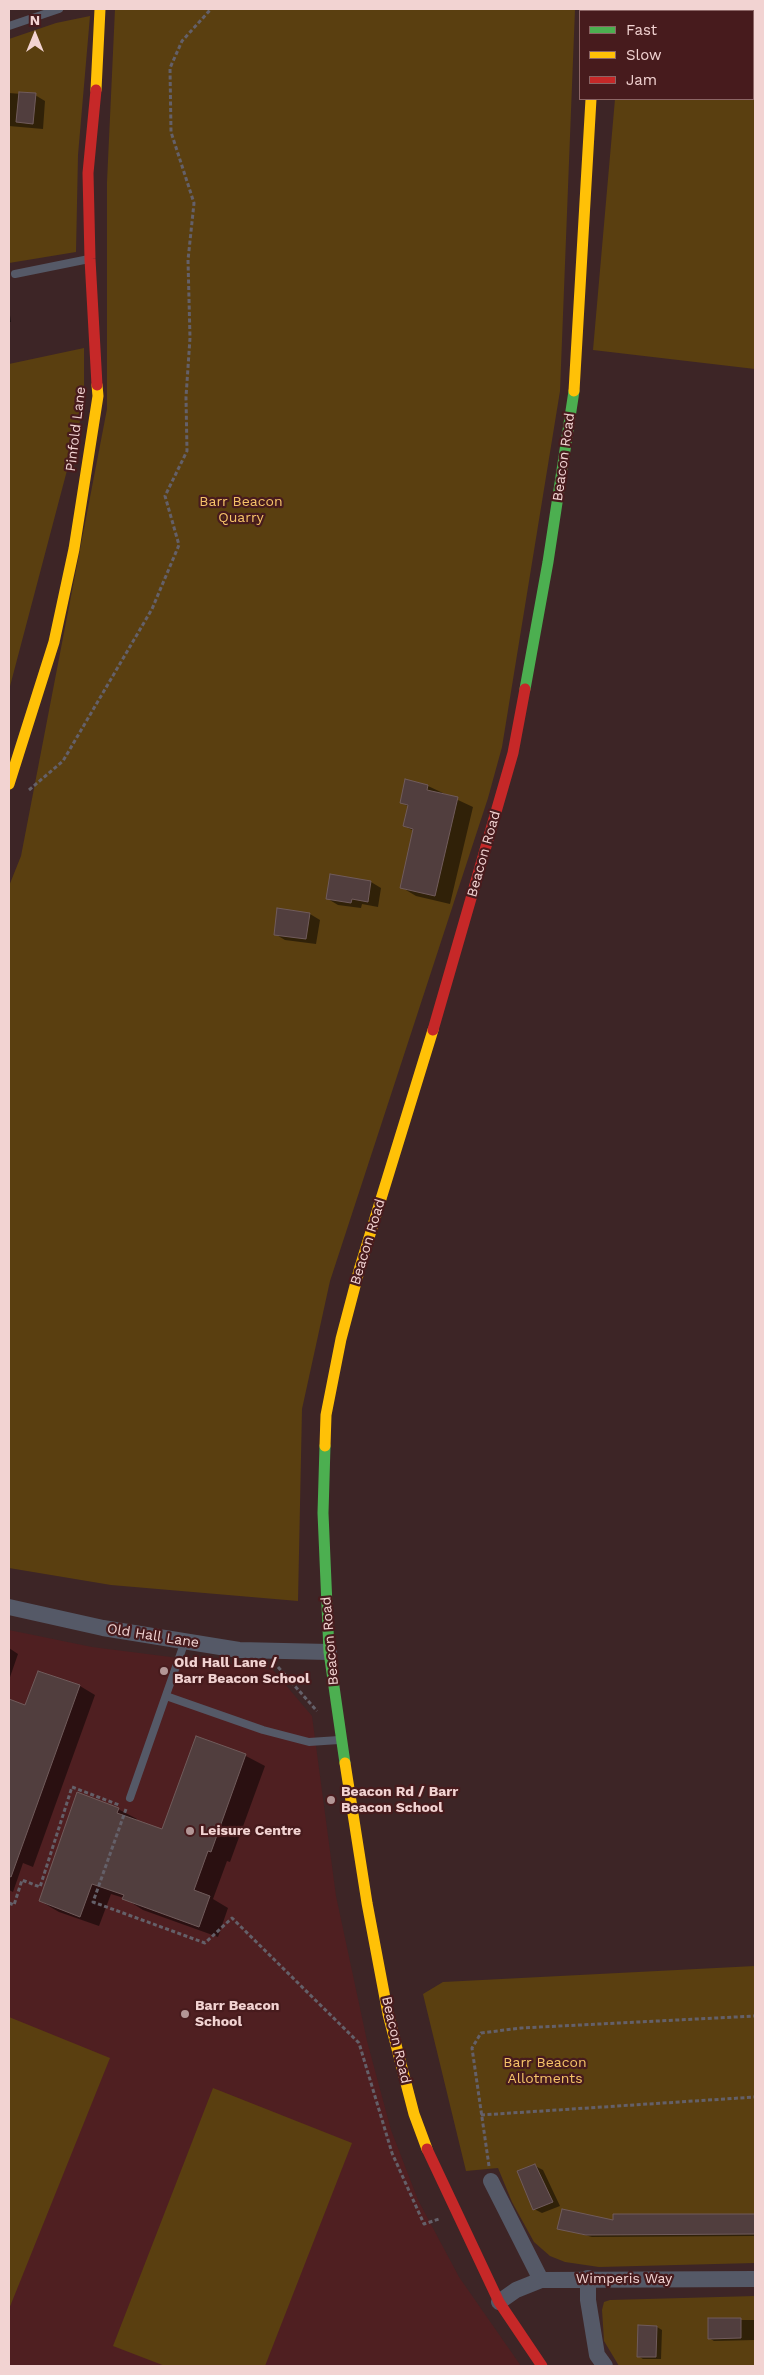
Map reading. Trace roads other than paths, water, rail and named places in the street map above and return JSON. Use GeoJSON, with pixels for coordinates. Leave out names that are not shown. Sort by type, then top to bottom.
{"type":"FeatureCollection","features":[{"type":"Feature","properties":{"kind":"main road","name":"Pinfold Lane"},"geometry":{"type":"LineString","coordinates":[[9,784],[54,642],[74,549],[98,396],[90,259],[88,173],[97,79],[100,9]]}},
{"type":"Feature","properties":{"kind":"main road","name":"Beacon Road"},"geometry":{"type":"LineString","coordinates":[[542,2366],[499,2302],[433,2165],[414,2114],[387,2005],[367,1903],[341,1740],[329,1652],[322,1513],[326,1415],[341,1340],[360,1267],[428,1048],[513,753],[548,562],[574,393],[591,100]]}},
{"type":"Feature","properties":{"kind":"street","name":"Old Hall Lane"},"geometry":{"type":"LineString","coordinates":[[9,1607],[103,1628],[239,1650],[329,1652]]}},
{"type":"Feature","properties":{"kind":"street"},"geometry":{"type":"LineString","coordinates":[[491,2181],[540,2280]]}},
{"type":"Feature","properties":{"kind":"street","name":"Wimperis Way"},"geometry":{"type":"LineString","coordinates":[[499,2302],[516,2290],[540,2280],[588,2278],[755,2279]]}},
{"type":"Feature","properties":{"kind":"street"},"geometry":{"type":"LineString","coordinates":[[588,2278],[588,2300],[597,2355],[605,2366]]}},
{"type":"Feature","properties":{"kind":"lane"},"geometry":{"type":"LineString","coordinates":[[9,26],[58,9]]}},
{"type":"Feature","properties":{"kind":"lane"},"geometry":{"type":"LineString","coordinates":[[15,274],[90,259]]}},
{"type":"Feature","properties":{"kind":"lane"},"geometry":{"type":"LineString","coordinates":[[130,1798],[185,1641]]}},
{"type":"Feature","properties":{"kind":"lane"},"geometry":{"type":"LineString","coordinates":[[166,1696],[263,1730],[309,1742],[341,1740]]}},
{"type":"Feature","properties":{"kind":"place","name":"Old Hall Lane / Barr Beacon School"},"geometry":{"type":"Point","coordinates":[164,1671]}},
{"type":"Feature","properties":{"kind":"place","name":"Beacon Rd / Barr Beacon School"},"geometry":{"type":"Point","coordinates":[331,1800]}},
{"type":"Feature","properties":{"kind":"place","name":"Leisure Centre"},"geometry":{"type":"Point","coordinates":[190,1831]}},
{"type":"Feature","properties":{"kind":"place","name":"Barr Beacon School"},"geometry":{"type":"Point","coordinates":[185,2014]}},
{"type":"Feature","properties":{"kind":"park label","name":"Barr Beacon Quarry"},"geometry":{"type":"Point","coordinates":[241,510]}},
{"type":"Feature","properties":{"kind":"park label","name":"Barr Beacon Allotments"},"geometry":{"type":"Point","coordinates":[545,2072]}}]}
